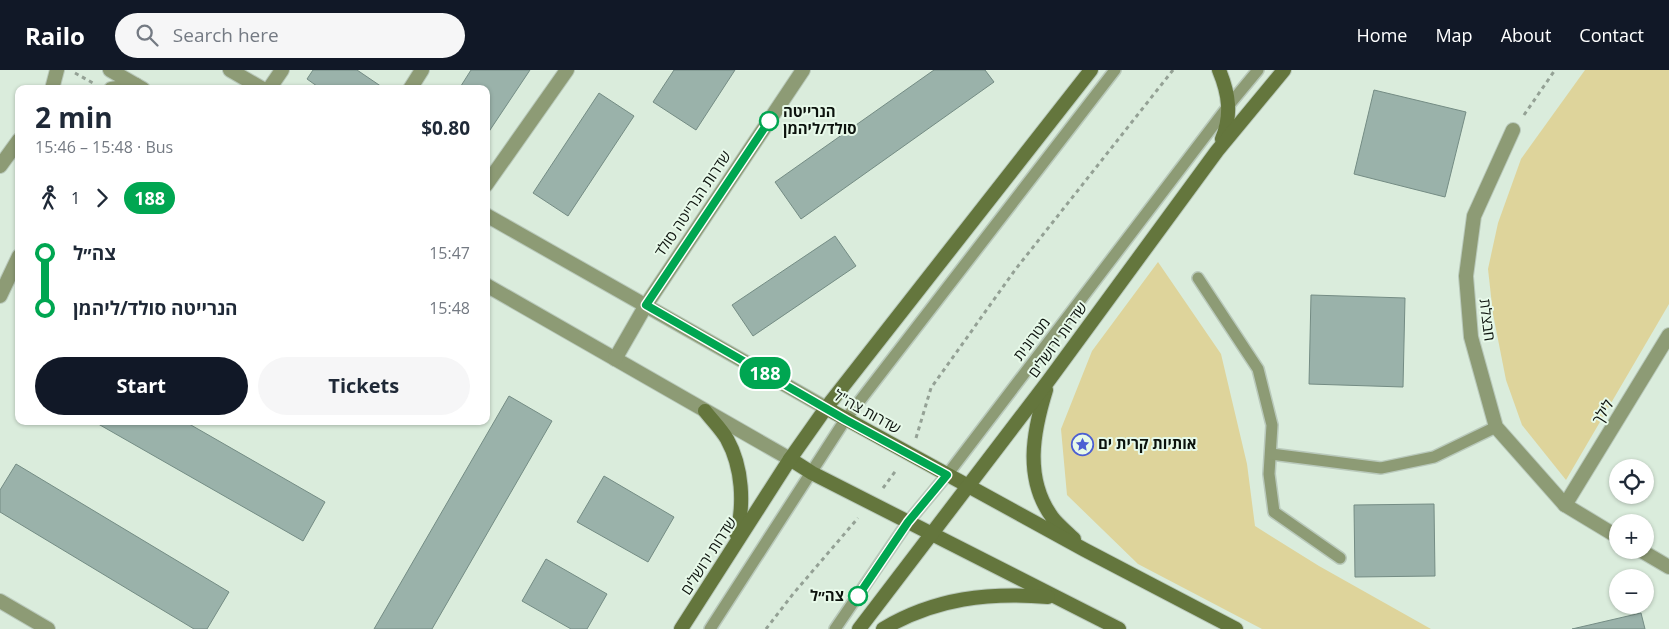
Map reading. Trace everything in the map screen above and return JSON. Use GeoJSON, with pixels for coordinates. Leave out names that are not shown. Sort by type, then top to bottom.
{"type":"FeatureCollection","features":[{"type":"Feature","properties":{"kind":"main road","name":"שדרות ירושלים"},"geometry":{"type":"LineString","coordinates":[[681,629],[790,459],[826,408],[1091,70]]}},
{"type":"Feature","properties":{"kind":"main road"},"geometry":{"type":"LineString","coordinates":[[1217,151],[1228,126],[1229,105],[1225,85],[1219,70]]}},
{"type":"Feature","properties":{"kind":"main road","name":"שדרות ירושלים"},"geometry":{"type":"LineString","coordinates":[[859,629],[1049,380],[1217,151],[1284,70]]}},
{"type":"Feature","properties":{"kind":"main road"},"geometry":{"type":"LineString","coordinates":[[1049,380],[1032,445],[1040,497],[1053,517],[1085,550]]}},
{"type":"Feature","properties":{"kind":"main road","name":"שדרות צה\"ל"},"geometry":{"type":"LineString","coordinates":[[826,408],[1085,550],[1236,629]]}},
{"type":"Feature","properties":{"kind":"main road"},"geometry":{"type":"LineString","coordinates":[[705,411],[727,439],[740,480],[741,517],[734,546]]}},
{"type":"Feature","properties":{"kind":"main road"},"geometry":{"type":"LineString","coordinates":[[790,459],[812,473],[1119,629]]}},
{"type":"Feature","properties":{"kind":"main road"},"geometry":{"type":"LineString","coordinates":[[883,629],[926,609],[970,597],[1011,594],[1055,597]]}},
{"type":"Feature","properties":{"kind":"street"},"geometry":{"type":"LineString","coordinates":[[53,85],[57,70]]}},
{"type":"Feature","properties":{"kind":"street"},"geometry":{"type":"LineString","coordinates":[[110,70],[136,85]]}},
{"type":"Feature","properties":{"kind":"street"},"geometry":{"type":"LineString","coordinates":[[230,70],[256,85]]}},
{"type":"Feature","properties":{"kind":"street"},"geometry":{"type":"LineString","coordinates":[[273,85],[282,70]]}},
{"type":"Feature","properties":{"kind":"street"},"geometry":{"type":"LineString","coordinates":[[413,85],[422,70]]}},
{"type":"Feature","properties":{"kind":"street"},"geometry":{"type":"LineString","coordinates":[[490,179],[567,70]]}},
{"type":"Feature","properties":{"kind":"street","name":"שדרות הנרייטה סולד"},"geometry":{"type":"LineString","coordinates":[[615,359],[646,305],[803,70]]}},
{"type":"Feature","properties":{"kind":"street","name":"חבצלת"},"geometry":{"type":"LineString","coordinates":[[1513,130],[1474,216],[1466,276],[1471,337],[1496,426],[1565,505],[1609,532]]}},
{"type":"Feature","properties":{"kind":"street"},"geometry":{"type":"LineString","coordinates":[[0,166],[15,145]]}},
{"type":"Feature","properties":{"kind":"street","name":"שדרות צה\"ל"},"geometry":{"type":"LineString","coordinates":[[490,217],[826,408]]}},
{"type":"Feature","properties":{"kind":"street"},"geometry":{"type":"LineString","coordinates":[[0,296],[15,264]]}},
{"type":"Feature","properties":{"kind":"street"},"geometry":{"type":"LineString","coordinates":[[490,287],[790,459]]}},
{"type":"Feature","properties":{"kind":"street","name":"לילך"},"geometry":{"type":"LineString","coordinates":[[1565,505],[1669,335]]}},
{"type":"Feature","properties":{"kind":"street"},"geometry":{"type":"LineString","coordinates":[[1654,558],[1669,567]]}},
{"type":"Feature","properties":{"kind":"street"},"geometry":{"type":"LineString","coordinates":[[0,601],[48,629]]}},
{"type":"Feature","properties":{"kind":"lane"},"geometry":{"type":"LineString","coordinates":[[710,629],[846,420],[1115,70]]}},
{"type":"Feature","properties":{"kind":"lane","name":"מטרונית"},"geometry":{"type":"LineString","coordinates":[[835,629],[908,522],[947,475],[1229,105],[1258,70]]}},
{"type":"Feature","properties":{"kind":"lane"},"geometry":{"type":"LineString","coordinates":[[1198,278],[1258,369],[1272,425],[1270,474],[1274,512],[1340,558]]}},
{"type":"Feature","properties":{"kind":"lane"},"geometry":{"type":"LineString","coordinates":[[1270,454],[1382,468],[1434,457],[1496,426]]}},
{"type":"Feature","properties":{"kind":"path"},"geometry":{"type":"LineString","coordinates":[[70,70],[95,84]]}},
{"type":"Feature","properties":{"kind":"path"},"geometry":{"type":"LineString","coordinates":[[766,629],[793,594],[872,502],[908,453],[918,434],[930,388],[1015,270],[1172,70]]}},
{"type":"Feature","properties":{"kind":"path"},"geometry":{"type":"LineString","coordinates":[[1513,130],[1555,70]]}},
{"type":"Feature","properties":{"kind":"shaded area"},"geometry":{"type":"Polygon","coordinates":[[[1585,70],[1669,70],[1669,304],[1566,480],[1522,425],[1506,380],[1493,314],[1488,269],[1498,223],[1521,159],[1585,70]]]}},
{"type":"Feature","properties":{"kind":"shaded area"},"geometry":{"type":"Polygon","coordinates":[[[1158,262],[1221,354],[1247,464],[1255,526],[1319,566],[1431,629],[1262,629],[1138,564],[1067,495],[1061,429],[1092,351],[1158,262]]]}},
{"type":"Feature","properties":{"kind":"building"},"geometry":{"type":"Polygon","coordinates":[[[313,70],[357,70],[379,85],[315,85],[307,79],[313,70]]]}},
{"type":"Feature","properties":{"kind":"building"},"geometry":{"type":"Polygon","coordinates":[[[471,70],[530,70],[490,130],[490,85],[462,85],[471,70]]]}},
{"type":"Feature","properties":{"kind":"building"},"geometry":{"type":"Polygon","coordinates":[[[674,70],[735,70],[696,130],[653,102],[674,70]]]}},
{"type":"Feature","properties":{"kind":"building"},"geometry":{"type":"Polygon","coordinates":[[[934,70],[985,70],[994,82],[801,219],[775,182],[934,70]]]}},
{"type":"Feature","properties":{"kind":"building"},"geometry":{"type":"Polygon","coordinates":[[[1374,90],[1466,112],[1445,197],[1354,174],[1374,90]]]}},
{"type":"Feature","properties":{"kind":"building"},"geometry":{"type":"Polygon","coordinates":[[[599,93],[634,116],[568,216],[533,193],[599,93]]]}},
{"type":"Feature","properties":{"kind":"building"},"geometry":{"type":"Polygon","coordinates":[[[835,236],[856,266],[753,336],[732,305],[835,236]]]}},
{"type":"Feature","properties":{"kind":"building"},"geometry":{"type":"Polygon","coordinates":[[[1311,295],[1405,298],[1403,387],[1309,384],[1311,295]]]}},
{"type":"Feature","properties":{"kind":"building"},"geometry":{"type":"Polygon","coordinates":[[[509,396],[552,421],[432,629],[374,629],[509,396]]]}},
{"type":"Feature","properties":{"kind":"building"},"geometry":{"type":"Polygon","coordinates":[[[100,425],[191,425],[325,502],[303,541],[100,425]]]}},
{"type":"Feature","properties":{"kind":"building"},"geometry":{"type":"Polygon","coordinates":[[[16,464],[229,592],[207,629],[194,629],[0,512],[0,490],[16,464]]]}},
{"type":"Feature","properties":{"kind":"building"},"geometry":{"type":"Polygon","coordinates":[[[604,476],[674,517],[648,562],[577,522],[604,476]]]}},
{"type":"Feature","properties":{"kind":"building"},"geometry":{"type":"Polygon","coordinates":[[[1434,504],[1435,576],[1355,577],[1354,505],[1434,504]]]}},
{"type":"Feature","properties":{"kind":"building"},"geometry":{"type":"Polygon","coordinates":[[[546,559],[607,594],[587,629],[571,629],[522,601],[546,559]]]}},
{"type":"Feature","properties":{"kind":"building"},"geometry":{"type":"Polygon","coordinates":[[[1641,614],[1645,629],[1572,629],[1641,614]]]}},
{"type":"Feature","properties":{"kind":"bus line","name":"188"},"geometry":{"type":"LineString","coordinates":[[769,121],[646,305],[846,420],[947,475],[908,522],[858,596]]}},
{"type":"Feature","properties":{"kind":"place","name":"הנרייטה סולד/ליהמן"},"geometry":{"type":"Point","coordinates":[769,121]}},
{"type":"Feature","properties":{"kind":"place","name":"אותיות קרית ים"},"geometry":{"type":"Point","coordinates":[1082,444]}},
{"type":"Feature","properties":{"kind":"place","name":"צה״ל"},"geometry":{"type":"Point","coordinates":[858,596]}}]}
